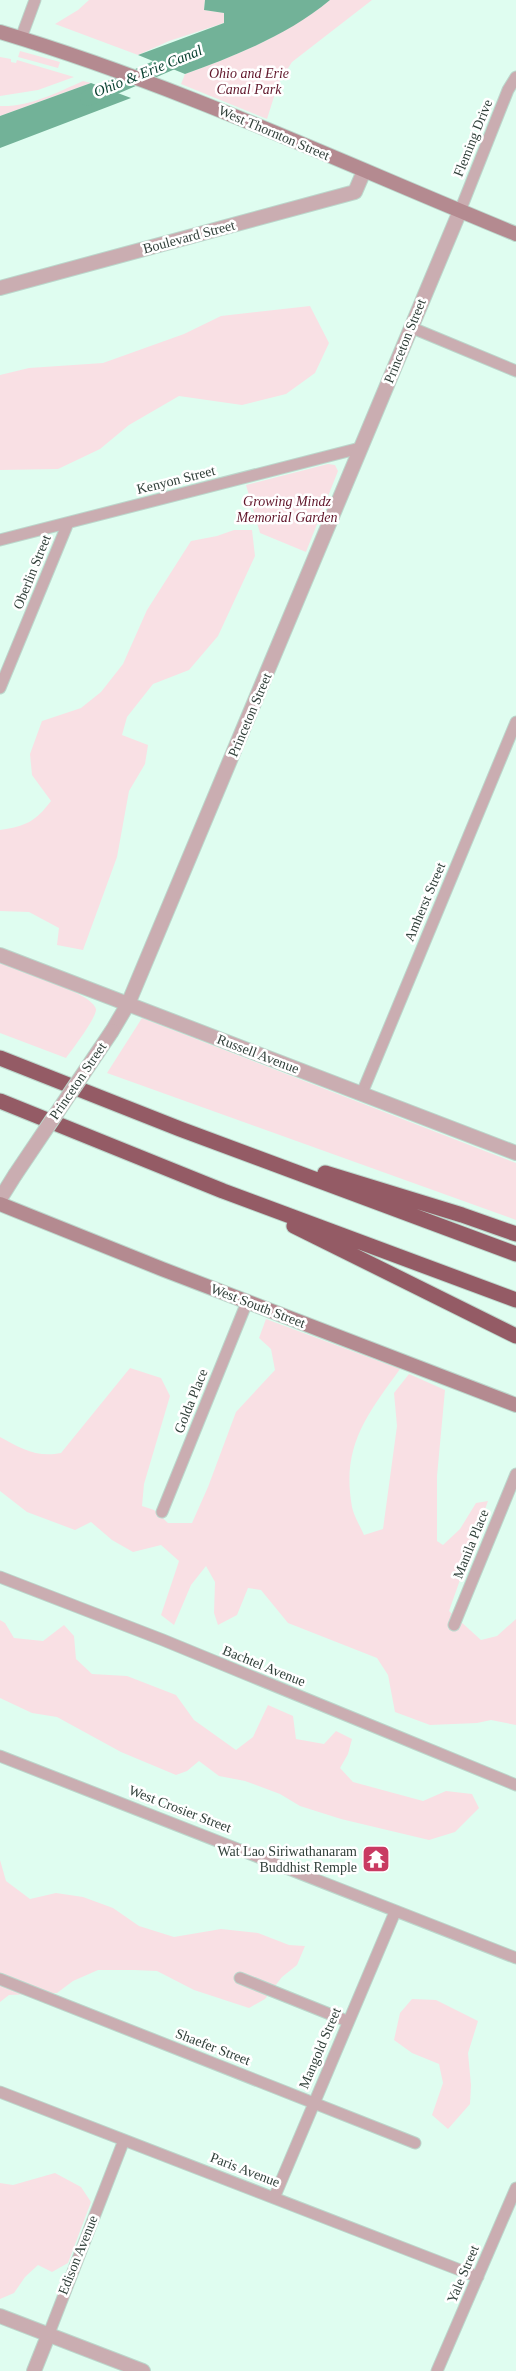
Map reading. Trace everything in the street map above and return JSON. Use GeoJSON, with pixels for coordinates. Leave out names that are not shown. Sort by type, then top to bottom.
{"type":"FeatureCollection","features":[{"type":"Feature","properties":{"kind":"highway"},"geometry":{"type":"LineString","coordinates":[[0,1056],[180,1129],[516,1254]]}},
{"type":"Feature","properties":{"kind":"highway"},"geometry":{"type":"LineString","coordinates":[[0,1102],[18,1107],[223,1191],[516,1300]]}},
{"type":"Feature","properties":{"kind":"highway"},"geometry":{"type":"LineString","coordinates":[[180,1129],[462,1215],[516,1234]]}},
{"type":"Feature","properties":{"kind":"highway"},"geometry":{"type":"LineString","coordinates":[[223,1191],[516,1336]]}},
{"type":"Feature","properties":{"kind":"main road","name":"West Thornton Street"},"geometry":{"type":"LineString","coordinates":[[0,32],[72,54],[206,105],[516,234]]}},
{"type":"Feature","properties":{"kind":"main road","name":"West South Street"},"geometry":{"type":"LineString","coordinates":[[0,1204],[247,1302],[516,1405]]}},
{"type":"Feature","properties":{"kind":"street"},"geometry":{"type":"LineString","coordinates":[[21,38],[35,0]]}},
{"type":"Feature","properties":{"kind":"street","name":"Fleming Drive"},"geometry":{"type":"LineString","coordinates":[[460,211],[508,90],[516,78]]}},
{"type":"Feature","properties":{"kind":"street","name":"Boulevard Street"},"geometry":{"type":"LineString","coordinates":[[0,288],[355,192],[364,171]]}},
{"type":"Feature","properties":{"kind":"street","name":"Princeton Street"},"geometry":{"type":"LineString","coordinates":[[0,1198],[128,1004],[460,211]]}},
{"type":"Feature","properties":{"kind":"street"},"geometry":{"type":"LineString","coordinates":[[410,327],[516,371]]}},
{"type":"Feature","properties":{"kind":"street","name":"Kenyon Street"},"geometry":{"type":"LineString","coordinates":[[0,540],[360,448]]}},
{"type":"Feature","properties":{"kind":"street","name":"Oberlin Street"},"geometry":{"type":"LineString","coordinates":[[0,688],[68,523]]}},
{"type":"Feature","properties":{"kind":"street","name":"Amherst Street"},"geometry":{"type":"LineString","coordinates":[[362,1093],[516,722]]}},
{"type":"Feature","properties":{"kind":"street","name":"Russell Avenue"},"geometry":{"type":"LineString","coordinates":[[0,955],[516,1153]]}},
{"type":"Feature","properties":{"kind":"street","name":"Golda Place"},"geometry":{"type":"LineString","coordinates":[[162,1512],[247,1302]]}},
{"type":"Feature","properties":{"kind":"street","name":"Manila Place"},"geometry":{"type":"LineString","coordinates":[[454,1625],[516,1474]]}},
{"type":"Feature","properties":{"kind":"street","name":"Bachtel Avenue"},"geometry":{"type":"LineString","coordinates":[[0,1577],[163,1640],[516,1785]]}},
{"type":"Feature","properties":{"kind":"street","name":"West Crosier Street"},"geometry":{"type":"LineString","coordinates":[[0,1756],[268,1859],[395,1912],[516,1958]]}},
{"type":"Feature","properties":{"kind":"street","name":"Mangold Street"},"geometry":{"type":"LineString","coordinates":[[274,2198],[395,1912]]}},
{"type":"Feature","properties":{"kind":"street"},"geometry":{"type":"LineString","coordinates":[[240,1978],[348,2022]]}},
{"type":"Feature","properties":{"kind":"street","name":"Shaefer Street"},"geometry":{"type":"LineString","coordinates":[[0,1979],[415,2143]]}},
{"type":"Feature","properties":{"kind":"street","name":"Paris Avenue"},"geometry":{"type":"LineString","coordinates":[[0,2092],[478,2276]]}},
{"type":"Feature","properties":{"kind":"street","name":"Edison Avenue"},"geometry":{"type":"LineString","coordinates":[[34,2371],[124,2140]]}},
{"type":"Feature","properties":{"kind":"street","name":"Yale Street"},"geometry":{"type":"LineString","coordinates":[[437,2371],[516,2188]]}},
{"type":"Feature","properties":{"kind":"street"},"geometry":{"type":"LineString","coordinates":[[0,2316],[143,2371]]}},
{"type":"Feature","properties":{"kind":"green space"},"geometry":{"type":"Polygon","coordinates":[[[89,0],[205,0],[204,10],[225,13],[224,23],[169,41],[138,55],[55,24],[78,10],[89,0]]]}},
{"type":"Feature","properties":{"kind":"green space","name":"Ohio and Erie Canal Park"},"geometry":{"type":"Polygon","coordinates":[[[330,0],[372,0],[292,62],[278,84],[267,119],[181,84],[185,74],[223,60],[279,34],[330,0]]]}},
{"type":"Feature","properties":{"kind":"green space"},"geometry":{"type":"Polygon","coordinates":[[[20,51],[60,62],[58,68],[18,57],[20,51]]]}},
{"type":"Feature","properties":{"kind":"green space"},"geometry":{"type":"Polygon","coordinates":[[[0,57],[11,59],[11,62],[16,63],[17,60],[74,77],[38,90],[0,96],[0,57]]]}},
{"type":"Feature","properties":{"kind":"green space"},"geometry":{"type":"Polygon","coordinates":[[[83,81],[91,83],[0,116],[0,106],[32,102],[83,81]]]}},
{"type":"Feature","properties":{"kind":"green space"},"geometry":{"type":"Polygon","coordinates":[[[310,306],[329,343],[315,373],[286,394],[242,405],[179,396],[129,425],[100,449],[58,469],[0,470],[0,375],[29,368],[103,363],[184,334],[221,316],[310,306]]]}},
{"type":"Feature","properties":{"kind":"green space","name":"Growing Mindz Memorial Garden"},"geometry":{"type":"Polygon","coordinates":[[[328,464],[335,465],[338,471],[306,552],[260,533],[246,485],[328,464]]]}},
{"type":"Feature","properties":{"kind":"green space"},"geometry":{"type":"Polygon","coordinates":[[[234,530],[252,530],[255,556],[218,636],[189,670],[153,684],[127,717],[122,735],[148,745],[145,764],[129,791],[117,857],[83,950],[57,945],[59,928],[29,912],[0,911],[0,830],[17,827],[29,822],[40,814],[51,801],[32,775],[30,754],[42,721],[81,708],[101,692],[123,664],[147,610],[191,541],[217,536],[234,530]]]}},
{"type":"Feature","properties":{"kind":"green space"},"geometry":{"type":"Polygon","coordinates":[[[0,963],[53,982],[92,1003],[96,1009],[93,1019],[66,1058],[0,1033],[0,963]]]}},
{"type":"Feature","properties":{"kind":"green space"},"geometry":{"type":"Polygon","coordinates":[[[142,1018],[516,1163],[516,1220],[107,1073],[142,1018]]]}},
{"type":"Feature","properties":{"kind":"green space"},"geometry":{"type":"Polygon","coordinates":[[[266,1319],[400,1369],[367,1417],[354,1449],[350,1466],[352,1507],[364,1535],[383,1529],[397,1426],[394,1393],[409,1374],[445,1390],[437,1476],[437,1541],[443,1545],[460,1529],[476,1503],[488,1501],[449,1611],[481,1640],[497,1636],[516,1619],[516,1725],[491,1720],[477,1723],[430,1725],[395,1712],[388,1675],[377,1658],[288,1623],[261,1590],[248,1588],[237,1615],[218,1625],[214,1613],[215,1582],[206,1566],[191,1585],[174,1625],[161,1615],[179,1561],[161,1545],[133,1552],[112,1540],[91,1522],[75,1530],[27,1512],[0,1491],[0,1437],[36,1453],[61,1453],[130,1368],[161,1378],[170,1396],[144,1484],[142,1506],[154,1510],[168,1523],[192,1523],[208,1487],[236,1412],[275,1370],[271,1349],[259,1338],[266,1319]]]}},
{"type":"Feature","properties":{"kind":"green space"},"geometry":{"type":"Polygon","coordinates":[[[0,1620],[5,1623],[14,1638],[43,1641],[64,1625],[74,1636],[76,1659],[92,1674],[127,1676],[176,1695],[194,1720],[236,1750],[253,1737],[268,1705],[293,1716],[296,1739],[324,1744],[336,1731],[352,1739],[348,1754],[340,1768],[353,1782],[423,1801],[446,1791],[472,1794],[479,1808],[455,1832],[429,1840],[341,1819],[300,1806],[280,1794],[245,1781],[219,1776],[199,1761],[187,1771],[176,1775],[121,1752],[57,1717],[32,1713],[0,1698],[0,1620]]]}},
{"type":"Feature","properties":{"kind":"green space"},"geometry":{"type":"Polygon","coordinates":[[[0,1860],[6,1881],[30,1899],[56,1893],[83,1897],[113,1908],[139,1926],[174,1937],[221,1929],[258,1933],[289,1945],[305,1946],[297,1965],[282,1977],[265,1999],[249,2008],[194,1990],[157,1971],[134,1970],[98,1970],[73,1981],[57,1993],[9,1995],[0,2002],[0,1860]]]}},
{"type":"Feature","properties":{"kind":"green space"},"geometry":{"type":"Polygon","coordinates":[[[412,1999],[436,2000],[478,2021],[468,2053],[471,2085],[470,2104],[448,2129],[432,2115],[443,2083],[439,2064],[412,2053],[394,2040],[400,2013],[412,1999]]]}},
{"type":"Feature","properties":{"kind":"green space"},"geometry":{"type":"Polygon","coordinates":[[[55,2173],[81,2187],[91,2202],[68,2263],[52,2272],[38,2265],[25,2277],[14,2293],[0,2299],[0,2183],[13,2185],[55,2173]]]}},
{"type":"Feature","properties":{"kind":"shaded area"},"geometry":{"type":"Polygon","coordinates":[[[205,0],[330,0],[297,24],[279,34],[242,52],[185,74],[138,55],[224,23],[224,13],[204,10],[205,0]]]}},
{"type":"Feature","properties":{"kind":"shaded area"},"geometry":{"type":"Polygon","coordinates":[[[91,83],[131,98],[0,148],[0,116],[91,83]]]}},
{"type":"Feature","properties":{"kind":"waterway","name":"Ohio & Erie Canal"},"geometry":{"type":"LineString","coordinates":[[88,98],[183,57]]}},
{"type":"Feature","properties":{"kind":"place","name":"Wat Lao Siriwathanaram Buddhist Remple"},"geometry":{"type":"Point","coordinates":[376,1859]}}]}
